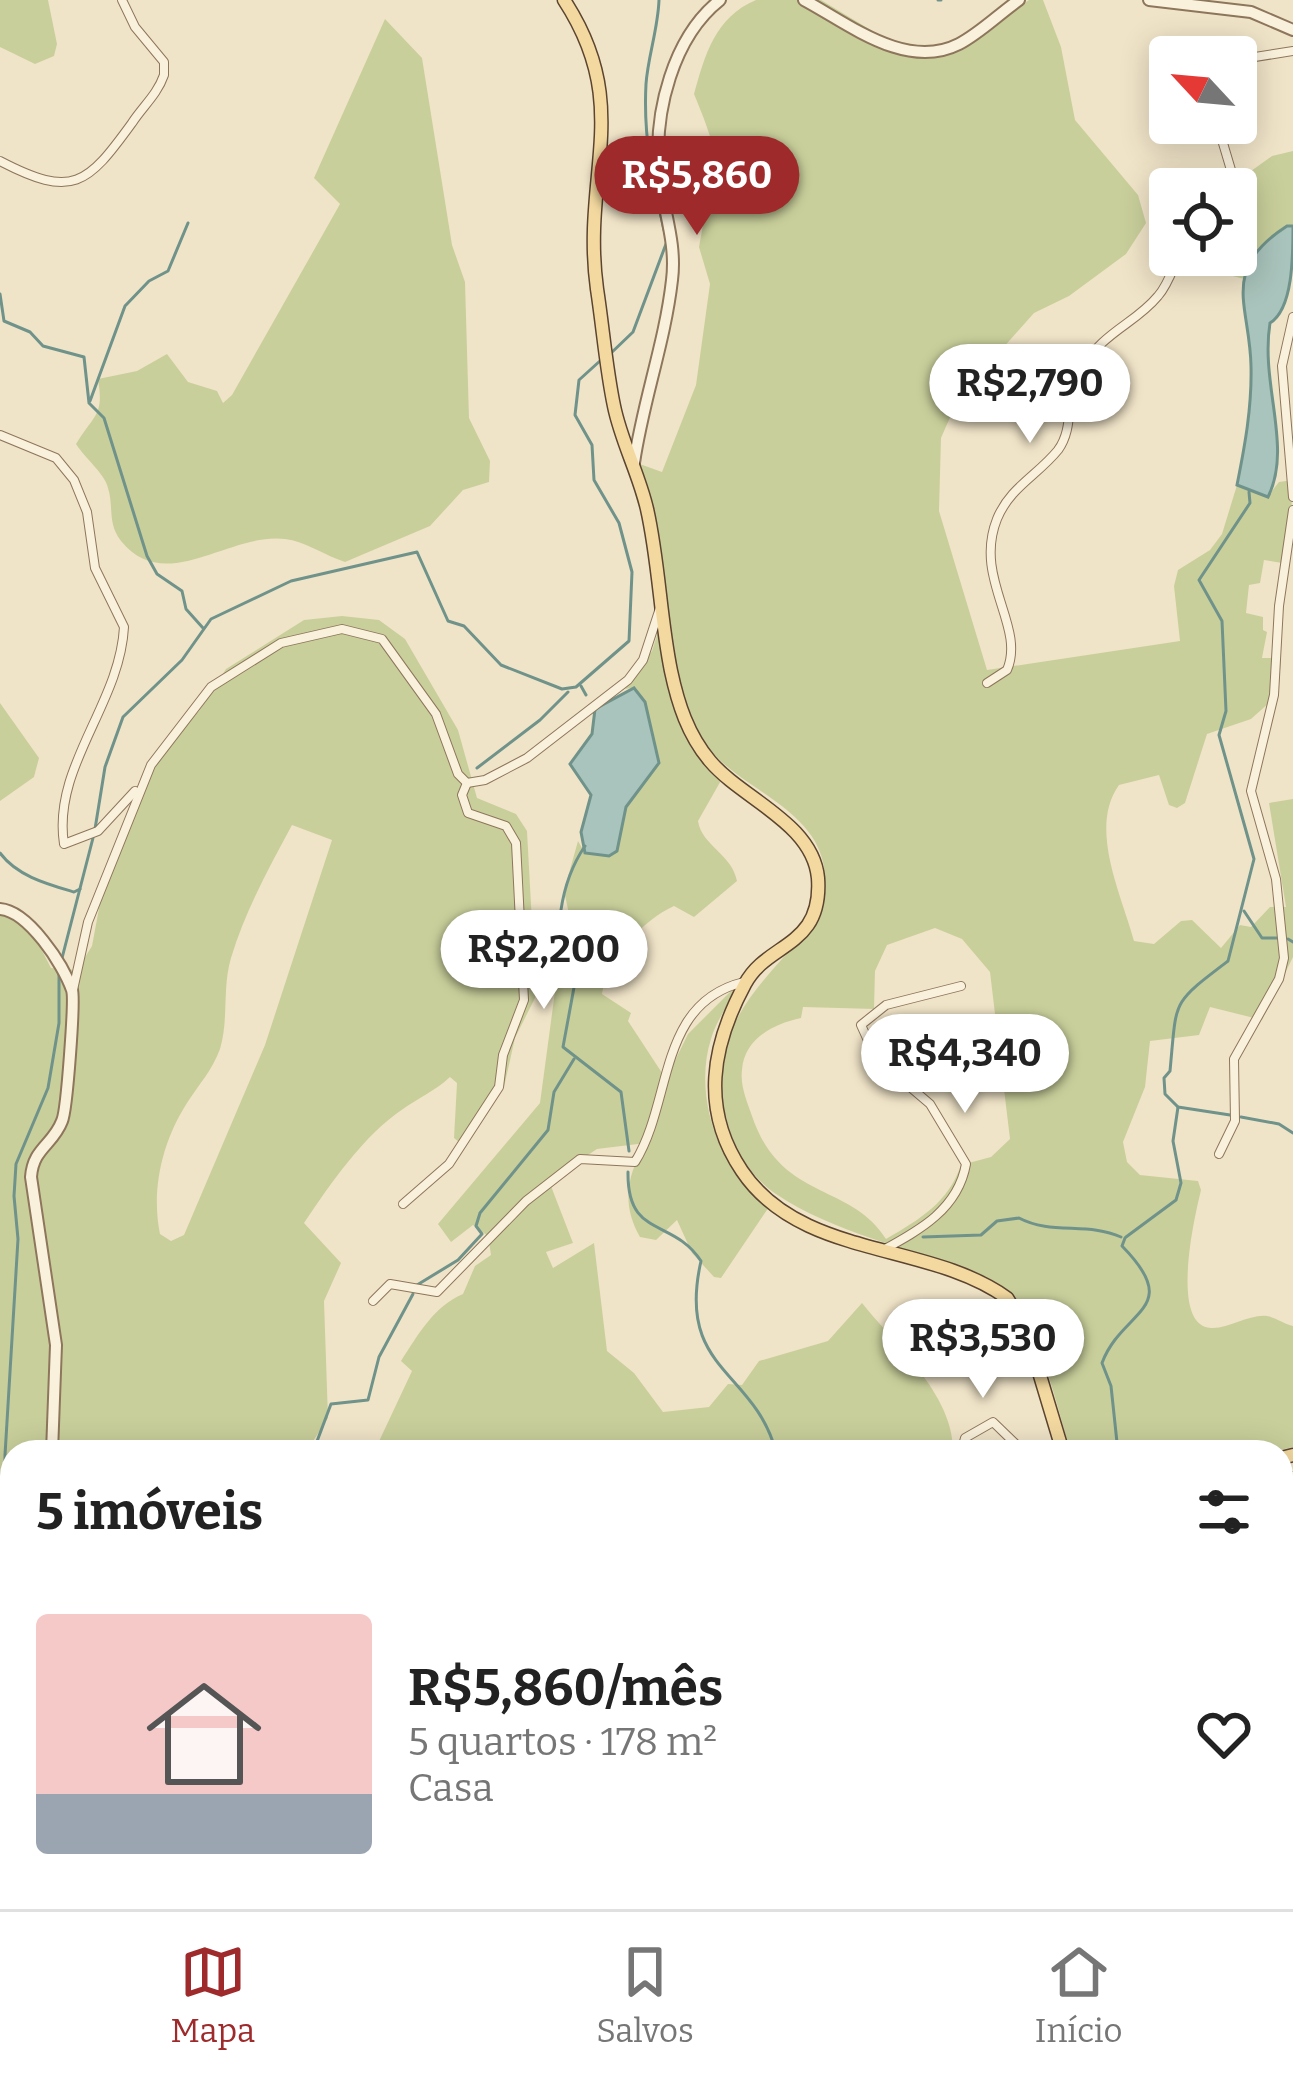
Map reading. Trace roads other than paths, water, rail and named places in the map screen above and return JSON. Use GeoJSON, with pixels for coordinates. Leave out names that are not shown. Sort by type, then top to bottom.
{"type":"FeatureCollection","features":[{"type":"Feature","properties":{"kind":"main road"},"geometry":{"type":"LineString","coordinates":[[564,0],[594,58],[604,94],[592,220],[605,341],[614,409],[646,507],[677,698],[700,748],[728,780],[803,841],[816,867],[812,918],[793,944],[746,981],[722,1035],[712,1082],[728,1147],[753,1186],[780,1210],[1007,1298],[1026,1329],[1059,1440]]}},
{"type":"Feature","properties":{"kind":"street"},"geometry":{"type":"LineString","coordinates":[[0,160],[62,185],[88,176],[109,158],[164,75],[164,62],[135,26],[122,0]]}},
{"type":"Feature","properties":{"kind":"street"},"geometry":{"type":"LineString","coordinates":[[633,466],[674,256],[658,165],[663,106],[686,40],[720,0]]}},
{"type":"Feature","properties":{"kind":"street"},"geometry":{"type":"LineString","coordinates":[[804,0],[881,42],[928,52],[959,44],[1019,0]]}},
{"type":"Feature","properties":{"kind":"street"},"geometry":{"type":"LineString","coordinates":[[1149,0],[1251,13],[1293,30]]}},
{"type":"Feature","properties":{"kind":"street"},"geometry":{"type":"LineString","coordinates":[[1243,0],[1251,13]]}},
{"type":"Feature","properties":{"kind":"street"},"geometry":{"type":"LineString","coordinates":[[1257,57],[1293,51]]}},
{"type":"Feature","properties":{"kind":"street"},"geometry":{"type":"LineString","coordinates":[[987,683],[1007,670],[1012,646],[990,573],[998,515],[1021,482],[1063,442],[1072,388],[1087,359],[1110,331],[1156,299],[1168,276]]}},
{"type":"Feature","properties":{"kind":"street"},"geometry":{"type":"LineString","coordinates":[[1293,317],[1282,366],[1293,496]]}},
{"type":"Feature","properties":{"kind":"street"},"geometry":{"type":"LineString","coordinates":[[614,409],[645,404]]}},
{"type":"Feature","properties":{"kind":"street"},"geometry":{"type":"LineString","coordinates":[[0,435],[56,458],[74,480],[87,512],[95,568],[124,627],[96,728],[64,792],[63,841],[73,844],[93,833],[141,784],[225,676],[281,643],[342,629],[371,633],[387,644],[436,714],[458,773],[467,783]]}},
{"type":"Feature","properties":{"kind":"street"},"geometry":{"type":"LineString","coordinates":[[1219,1154],[1235,1121],[1234,1059],[1279,979],[1284,958],[1276,879],[1251,790],[1274,695],[1279,606],[1293,510]]}},
{"type":"Feature","properties":{"kind":"street"},"geometry":{"type":"LineString","coordinates":[[467,783],[485,780],[527,758],[628,680],[643,660],[660,606]]}},
{"type":"Feature","properties":{"kind":"street"},"geometry":{"type":"LineString","coordinates":[[403,1204],[434,1180],[491,1106],[524,1000],[516,844],[506,826],[468,813],[462,795],[467,783]]}},
{"type":"Feature","properties":{"kind":"street"},"geometry":{"type":"LineString","coordinates":[[52,1440],[56,1345],[32,1177],[35,1154],[63,1119],[80,944],[141,784]]}},
{"type":"Feature","properties":{"kind":"street"},"geometry":{"type":"LineString","coordinates":[[0,909],[13,910],[29,922],[73,991]]}},
{"type":"Feature","properties":{"kind":"street"},"geometry":{"type":"LineString","coordinates":[[374,1301],[390,1284],[437,1292],[526,1201],[580,1159],[635,1162],[681,1030],[714,993],[746,981]]}},
{"type":"Feature","properties":{"kind":"street"},"geometry":{"type":"LineString","coordinates":[[881,1251],[923,1227],[949,1204],[966,1164],[930,1104],[876,1058],[861,1025],[886,1005],[961,986]]}},
{"type":"Feature","properties":{"kind":"street"},"geometry":{"type":"LineString","coordinates":[[964,1440],[993,1422],[1012,1440]]}},
{"type":"Feature","properties":{"kind":"water"},"geometry":{"type":"Polygon","coordinates":[[[1293,226],[1290,280],[1283,306],[1270,323],[1277,457],[1268,497],[1237,485],[1251,381],[1243,290],[1245,276],[1257,276],[1257,253],[1293,226]]]}},
{"type":"Feature","properties":{"kind":"water"},"geometry":{"type":"Polygon","coordinates":[[[634,688],[645,702],[659,763],[626,807],[617,851],[609,856],[585,853],[581,832],[591,795],[570,764],[592,734],[595,709],[634,688]]]}},
{"type":"Feature","properties":{"kind":"waterway"},"geometry":{"type":"LineString","coordinates":[[659,0],[645,104],[665,234]]}},
{"type":"Feature","properties":{"kind":"waterway"},"geometry":{"type":"LineString","coordinates":[[90,401],[125,306],[149,281],[168,271],[188,223]]}},
{"type":"Feature","properties":{"kind":"waterway"},"geometry":{"type":"LineString","coordinates":[[609,355],[633,332],[666,244]]}},
{"type":"Feature","properties":{"kind":"waterway"},"geometry":{"type":"LineString","coordinates":[[0,294],[4,321],[30,332],[43,346],[84,357],[89,403],[104,418],[147,556],[157,574],[182,591],[186,609],[203,628]]}},
{"type":"Feature","properties":{"kind":"waterway"},"geometry":{"type":"LineString","coordinates":[[95,829],[105,767],[123,717],[182,660],[211,619],[291,581],[417,552],[448,621],[464,626],[501,665],[562,689],[576,687],[629,641],[632,572],[619,523],[594,480],[592,445],[575,415],[579,380],[601,360]]}},
{"type":"Feature","properties":{"kind":"waterway"},"geometry":{"type":"LineString","coordinates":[[1230,1115],[1178,1107],[1165,1094],[1164,1078],[1170,1071],[1180,1006],[1195,987],[1228,961],[1254,859],[1219,735],[1226,711],[1222,621],[1199,580],[1250,503],[1249,492]]}},
{"type":"Feature","properties":{"kind":"waterway"},"geometry":{"type":"LineString","coordinates":[[581,686],[586,695]]}},
{"type":"Feature","properties":{"kind":"waterway"},"geometry":{"type":"LineString","coordinates":[[477,768],[568,692]]}},
{"type":"Feature","properties":{"kind":"waterway"},"geometry":{"type":"LineString","coordinates":[[61,962],[93,838]]}},
{"type":"Feature","properties":{"kind":"waterway"},"geometry":{"type":"LineString","coordinates":[[585,846],[569,877],[561,911],[563,979],[575,982],[563,1047],[621,1092],[629,1151]]}},
{"type":"Feature","properties":{"kind":"waterway"},"geometry":{"type":"LineString","coordinates":[[0,853],[33,878],[74,892],[80,889]]}},
{"type":"Feature","properties":{"kind":"waterway"},"geometry":{"type":"LineString","coordinates":[[1244,911],[1262,938],[1278,938]]}},
{"type":"Feature","properties":{"kind":"waterway"},"geometry":{"type":"LineString","coordinates":[[1288,939],[1293,942]]}},
{"type":"Feature","properties":{"kind":"waterway"},"geometry":{"type":"LineString","coordinates":[[6,1440],[18,1239],[16,1164],[48,1088],[59,1023],[59,971]]}},
{"type":"Feature","properties":{"kind":"waterway"},"geometry":{"type":"LineString","coordinates":[[417,1285],[458,1260],[482,1234],[476,1226],[480,1213],[548,1130],[554,1092],[574,1059]]}},
{"type":"Feature","properties":{"kind":"waterway"},"geometry":{"type":"LineString","coordinates":[[1126,1237],[1176,1200],[1181,1183],[1173,1141],[1178,1107]]}},
{"type":"Feature","properties":{"kind":"waterway"},"geometry":{"type":"LineString","coordinates":[[1241,1117],[1279,1124],[1293,1133]]}},
{"type":"Feature","properties":{"kind":"waterway"},"geometry":{"type":"LineString","coordinates":[[628,1172],[630,1193],[643,1218],[677,1238],[701,1261],[696,1297],[699,1326],[708,1348],[751,1403],[771,1440]]}},
{"type":"Feature","properties":{"kind":"waterway"},"geometry":{"type":"LineString","coordinates":[[923,1237],[981,1235],[997,1221],[1019,1218],[1121,1237]]}},
{"type":"Feature","properties":{"kind":"waterway"},"geometry":{"type":"LineString","coordinates":[[1117,1440],[1111,1386],[1102,1363],[1149,1297],[1140,1267],[1122,1246],[1125,1238]]}},
{"type":"Feature","properties":{"kind":"waterway"},"geometry":{"type":"LineString","coordinates":[[318,1440],[331,1404],[368,1400],[379,1357],[413,1294]]}}]}
